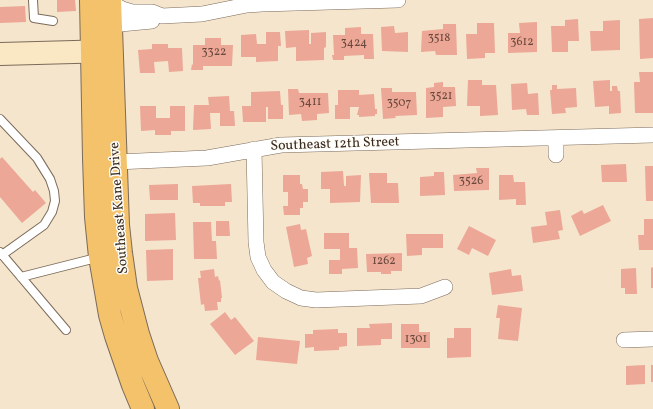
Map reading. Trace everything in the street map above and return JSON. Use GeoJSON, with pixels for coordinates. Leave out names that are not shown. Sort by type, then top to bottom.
{"type":"FeatureCollection","features":[{"type":"Feature","properties":{"kind":"main road","name":"Southeast Kane Drive"},"geometry":{"type":"LineString","coordinates":[[103,1],[110,25],[102,51],[116,162],[110,255],[109,307],[116,336],[133,385],[144,409]]}},
{"type":"Feature","properties":{"kind":"main road","name":"Southeast Kane Drive"},"geometry":{"type":"LineString","coordinates":[[103,1],[102,51],[94,158],[96,217],[110,255],[126,288],[147,361],[168,409]]}},
{"type":"Feature","properties":{"kind":"street"},"geometry":{"type":"LineString","coordinates":[[110,25],[151,21],[162,16],[202,14],[262,4],[398,0]]}},
{"type":"Feature","properties":{"kind":"street"},"geometry":{"type":"LineString","coordinates":[[103,1],[132,12],[152,12],[162,16]]}},
{"type":"Feature","properties":{"kind":"street"},"geometry":{"type":"LineString","coordinates":[[0,54],[102,51]]}},
{"type":"Feature","properties":{"kind":"street","name":"Southeast 12th Street"},"geometry":{"type":"LineString","coordinates":[[116,162],[207,158],[281,145],[653,135]]}},
{"type":"Feature","properties":{"kind":"street"},"geometry":{"type":"LineString","coordinates":[[556,138],[556,155]]}},
{"type":"Feature","properties":{"kind":"street"},"geometry":{"type":"LineString","coordinates":[[254,149],[256,242],[258,257],[264,270],[273,282],[286,291],[301,298],[316,300],[421,296],[445,286]]}},
{"type":"Feature","properties":{"kind":"street"},"geometry":{"type":"LineString","coordinates":[[624,340],[653,339]]}},
{"type":"Feature","properties":{"kind":"lane"},"geometry":{"type":"LineString","coordinates":[[33,0],[34,18],[53,21]]}},
{"type":"Feature","properties":{"kind":"lane"},"geometry":{"type":"LineString","coordinates":[[0,120],[37,158],[50,179],[54,191],[55,201],[52,212],[44,225],[1,253],[66,330]]}},
{"type":"Feature","properties":{"kind":"lane"},"geometry":{"type":"LineString","coordinates":[[21,277],[110,255]]}},
{"type":"Feature","properties":{"kind":"building"},"geometry":{"type":"Polygon","coordinates":[[[57,0],[75,0],[76,11],[57,12],[57,0]]]}},
{"type":"Feature","properties":{"kind":"building"},"geometry":{"type":"Polygon","coordinates":[[[25,6],[26,22],[0,23],[0,7],[25,6]]]}},
{"type":"Feature","properties":{"kind":"building"},"geometry":{"type":"Polygon","coordinates":[[[653,18],[653,58],[640,59],[639,19],[653,18]]]}},
{"type":"Feature","properties":{"kind":"building"},"geometry":{"type":"Polygon","coordinates":[[[578,19],[579,41],[568,41],[568,52],[552,52],[551,26],[565,26],[565,20],[578,19]]]}},
{"type":"Feature","properties":{"kind":"building"},"geometry":{"type":"Polygon","coordinates":[[[620,20],[620,50],[591,51],[590,31],[603,31],[603,21],[620,20]]]}},
{"type":"Feature","properties":{"kind":"building"},"geometry":{"type":"Polygon","coordinates":[[[537,22],[537,52],[508,53],[508,33],[520,33],[519,23],[537,22]]]}},
{"type":"Feature","properties":{"kind":"building"},"geometry":{"type":"Polygon","coordinates":[[[477,23],[494,23],[495,53],[485,53],[485,58],[467,59],[466,34],[477,34],[477,23]]]}},
{"type":"Feature","properties":{"kind":"building"},"geometry":{"type":"Polygon","coordinates":[[[443,24],[456,24],[457,55],[436,55],[435,51],[421,52],[422,31],[443,29],[443,24]]]}},
{"type":"Feature","properties":{"kind":"building"},"geometry":{"type":"Polygon","coordinates":[[[394,26],[395,33],[408,32],[408,52],[382,51],[381,27],[394,26]]]}},
{"type":"Feature","properties":{"kind":"building"},"geometry":{"type":"Polygon","coordinates":[[[361,27],[361,34],[373,34],[374,59],[364,59],[364,55],[344,56],[344,60],[333,60],[333,35],[345,35],[345,28],[361,27]]]}},
{"type":"Feature","properties":{"kind":"building"},"geometry":{"type":"Polygon","coordinates":[[[309,30],[309,44],[311,44],[311,33],[326,32],[324,60],[296,61],[296,47],[286,48],[285,31],[309,30]]]}},
{"type":"Feature","properties":{"kind":"building"},"geometry":{"type":"Polygon","coordinates":[[[266,32],[280,32],[281,46],[278,46],[278,61],[256,62],[256,57],[241,57],[241,35],[256,34],[257,44],[266,44],[266,32]]]}},
{"type":"Feature","properties":{"kind":"building"},"geometry":{"type":"Polygon","coordinates":[[[205,38],[221,38],[221,45],[233,45],[232,66],[203,66],[203,70],[191,70],[192,64],[193,65],[193,45],[205,45],[205,38]]]}},
{"type":"Feature","properties":{"kind":"building"},"geometry":{"type":"Polygon","coordinates":[[[152,44],[168,44],[168,48],[182,48],[183,71],[169,72],[168,61],[154,62],[155,73],[140,73],[138,50],[152,49],[152,44]]]}},
{"type":"Feature","properties":{"kind":"building"},"geometry":{"type":"Polygon","coordinates":[[[639,72],[653,72],[653,113],[635,113],[634,82],[640,82],[639,72]]]}},
{"type":"Feature","properties":{"kind":"building"},"geometry":{"type":"Polygon","coordinates":[[[468,80],[482,80],[482,85],[496,85],[498,115],[480,116],[480,106],[467,106],[468,80]]]}},
{"type":"Feature","properties":{"kind":"building"},"geometry":{"type":"Polygon","coordinates":[[[610,80],[610,91],[612,91],[612,86],[617,86],[618,91],[620,91],[621,113],[609,114],[609,106],[595,107],[593,81],[610,80]]]}},
{"type":"Feature","properties":{"kind":"building"},"geometry":{"type":"Polygon","coordinates":[[[443,82],[443,87],[455,87],[456,106],[443,107],[443,117],[426,118],[426,88],[434,87],[434,83],[443,82]]]}},
{"type":"Feature","properties":{"kind":"building"},"geometry":{"type":"Polygon","coordinates":[[[527,83],[528,94],[538,93],[539,115],[527,115],[526,109],[512,110],[511,84],[527,83]]]}},
{"type":"Feature","properties":{"kind":"building"},"geometry":{"type":"Polygon","coordinates":[[[552,85],[557,85],[557,89],[576,88],[577,107],[565,108],[566,113],[552,114],[550,90],[552,90],[552,85]]]}},
{"type":"Feature","properties":{"kind":"building"},"geometry":{"type":"Polygon","coordinates":[[[381,88],[392,88],[392,92],[416,92],[417,115],[395,116],[396,118],[383,119],[381,88]]]}},
{"type":"Feature","properties":{"kind":"building"},"geometry":{"type":"Polygon","coordinates":[[[288,89],[298,89],[299,93],[328,93],[329,113],[317,114],[317,120],[302,121],[301,114],[289,115],[288,89]]]}},
{"type":"Feature","properties":{"kind":"building"},"geometry":{"type":"Polygon","coordinates":[[[338,90],[359,90],[359,95],[374,94],[375,109],[377,109],[377,114],[375,114],[375,116],[359,117],[359,115],[357,115],[359,107],[350,107],[350,119],[335,119],[335,105],[338,105],[338,90]]]}},
{"type":"Feature","properties":{"kind":"building"},"geometry":{"type":"Polygon","coordinates":[[[280,91],[281,105],[283,105],[283,119],[268,119],[268,107],[266,107],[266,122],[243,122],[242,106],[251,106],[251,92],[280,91]]]}},
{"type":"Feature","properties":{"kind":"building"},"geometry":{"type":"Polygon","coordinates":[[[229,96],[230,111],[234,111],[235,126],[220,126],[220,113],[210,113],[211,129],[193,130],[194,105],[209,105],[208,97],[229,96]]]}},
{"type":"Feature","properties":{"kind":"building"},"geometry":{"type":"Polygon","coordinates":[[[140,106],[156,106],[156,118],[170,118],[170,106],[185,106],[185,131],[171,131],[171,135],[155,135],[155,130],[141,131],[140,106]]]}},
{"type":"Feature","properties":{"kind":"building"},"geometry":{"type":"Polygon","coordinates":[[[2,157],[33,192],[35,190],[46,203],[22,223],[0,197],[0,159],[2,157]]]}},
{"type":"Feature","properties":{"kind":"building"},"geometry":{"type":"Polygon","coordinates":[[[626,164],[627,182],[602,182],[601,165],[626,164]]]}},
{"type":"Feature","properties":{"kind":"building"},"geometry":{"type":"Polygon","coordinates":[[[645,166],[653,166],[653,201],[646,201],[645,166]]]}},
{"type":"Feature","properties":{"kind":"building"},"geometry":{"type":"Polygon","coordinates":[[[476,168],[489,168],[489,190],[454,191],[453,175],[477,173],[476,168]]]}},
{"type":"Feature","properties":{"kind":"building"},"geometry":{"type":"Polygon","coordinates":[[[343,171],[344,186],[346,186],[346,176],[361,175],[360,202],[330,203],[330,189],[321,189],[321,172],[343,171]]]}},
{"type":"Feature","properties":{"kind":"building"},"geometry":{"type":"Polygon","coordinates":[[[434,172],[444,172],[445,195],[420,196],[420,177],[434,176],[434,172]]]}},
{"type":"Feature","properties":{"kind":"building"},"geometry":{"type":"Polygon","coordinates":[[[369,173],[387,173],[387,183],[398,183],[399,203],[371,203],[369,173]]]}},
{"type":"Feature","properties":{"kind":"building"},"geometry":{"type":"Polygon","coordinates":[[[283,175],[300,175],[300,184],[302,184],[303,189],[308,189],[308,202],[303,202],[303,208],[300,208],[300,215],[284,215],[283,206],[288,206],[288,192],[283,192],[283,175]]]}},
{"type":"Feature","properties":{"kind":"building"},"geometry":{"type":"Polygon","coordinates":[[[499,175],[513,175],[514,182],[525,182],[526,205],[516,205],[516,199],[499,200],[499,175]]]}},
{"type":"Feature","properties":{"kind":"building"},"geometry":{"type":"Polygon","coordinates":[[[178,184],[178,200],[150,200],[149,185],[178,184]]]}},
{"type":"Feature","properties":{"kind":"building"},"geometry":{"type":"Polygon","coordinates":[[[231,184],[232,202],[225,202],[225,206],[200,206],[200,203],[193,203],[192,186],[231,184]]]}},
{"type":"Feature","properties":{"kind":"building"},"geometry":{"type":"Polygon","coordinates":[[[603,205],[611,221],[580,236],[571,216],[582,210],[584,214],[603,205]]]}},
{"type":"Feature","properties":{"kind":"building"},"geometry":{"type":"Polygon","coordinates":[[[560,210],[563,230],[558,231],[560,239],[533,243],[531,227],[547,225],[545,212],[560,210]]]}},
{"type":"Feature","properties":{"kind":"building"},"geometry":{"type":"Polygon","coordinates":[[[175,213],[176,240],[145,241],[145,214],[175,213]]]}},
{"type":"Feature","properties":{"kind":"building"},"geometry":{"type":"Polygon","coordinates":[[[644,219],[653,219],[653,250],[639,250],[638,235],[644,235],[644,219]]]}},
{"type":"Feature","properties":{"kind":"building"},"geometry":{"type":"Polygon","coordinates":[[[216,221],[229,221],[230,236],[216,236],[216,221]]]}},
{"type":"Feature","properties":{"kind":"building"},"geometry":{"type":"Polygon","coordinates":[[[193,222],[211,222],[212,241],[216,241],[217,259],[194,259],[193,222]]]}},
{"type":"Feature","properties":{"kind":"building"},"geometry":{"type":"Polygon","coordinates":[[[300,224],[301,230],[306,229],[312,256],[307,258],[308,264],[294,267],[286,227],[300,224]]]}},
{"type":"Feature","properties":{"kind":"building"},"geometry":{"type":"Polygon","coordinates":[[[469,226],[496,240],[488,256],[472,248],[469,255],[457,249],[469,226]]]}},
{"type":"Feature","properties":{"kind":"building"},"geometry":{"type":"Polygon","coordinates":[[[324,233],[349,233],[349,248],[357,248],[358,268],[342,269],[342,274],[329,274],[329,260],[340,260],[340,249],[324,249],[324,233]]]}},
{"type":"Feature","properties":{"kind":"building"},"geometry":{"type":"Polygon","coordinates":[[[406,234],[443,234],[443,248],[422,248],[422,255],[407,256],[406,234]]]}},
{"type":"Feature","properties":{"kind":"building"},"geometry":{"type":"Polygon","coordinates":[[[173,249],[173,280],[147,281],[146,250],[173,249]]]}},
{"type":"Feature","properties":{"kind":"building"},"geometry":{"type":"Polygon","coordinates":[[[402,253],[402,271],[391,271],[391,274],[367,272],[366,254],[402,253]]]}},
{"type":"Feature","properties":{"kind":"building"},"geometry":{"type":"Polygon","coordinates":[[[653,267],[653,288],[651,288],[651,268],[653,267]]]}},
{"type":"Feature","properties":{"kind":"building"},"geometry":{"type":"Polygon","coordinates":[[[636,268],[637,294],[625,294],[625,288],[621,288],[621,269],[636,268]]]}},
{"type":"Feature","properties":{"kind":"building"},"geometry":{"type":"Polygon","coordinates":[[[214,269],[215,277],[218,276],[219,281],[220,280],[222,298],[221,302],[217,302],[218,310],[205,311],[204,304],[201,305],[198,278],[201,278],[200,271],[214,269]]]}},
{"type":"Feature","properties":{"kind":"building"},"geometry":{"type":"Polygon","coordinates":[[[511,269],[512,276],[521,275],[523,291],[492,295],[489,273],[511,269]]]}},
{"type":"Feature","properties":{"kind":"building"},"geometry":{"type":"Polygon","coordinates":[[[498,305],[522,308],[518,341],[498,339],[500,318],[496,318],[498,305]]]}},
{"type":"Feature","properties":{"kind":"building"},"geometry":{"type":"Polygon","coordinates":[[[225,312],[231,320],[235,317],[254,341],[235,355],[210,324],[225,312]]]}},
{"type":"Feature","properties":{"kind":"building"},"geometry":{"type":"Polygon","coordinates":[[[392,323],[392,339],[381,339],[381,345],[357,346],[357,328],[370,328],[369,324],[392,323]]]}},
{"type":"Feature","properties":{"kind":"building"},"geometry":{"type":"Polygon","coordinates":[[[401,324],[419,324],[419,332],[430,332],[430,348],[401,348],[401,324]]]}},
{"type":"Feature","properties":{"kind":"building"},"geometry":{"type":"Polygon","coordinates":[[[454,328],[471,328],[471,357],[447,358],[447,338],[454,338],[454,328]]]}},
{"type":"Feature","properties":{"kind":"building"},"geometry":{"type":"Polygon","coordinates":[[[338,329],[338,333],[347,333],[347,346],[339,347],[339,350],[314,351],[314,347],[305,348],[305,334],[313,334],[313,330],[338,329]]]}},
{"type":"Feature","properties":{"kind":"building"},"geometry":{"type":"Polygon","coordinates":[[[258,337],[300,341],[297,364],[256,360],[258,337]]]}},
{"type":"Feature","properties":{"kind":"building"},"geometry":{"type":"Polygon","coordinates":[[[645,365],[645,384],[626,385],[626,366],[645,365]]]}},
{"type":"Feature","properties":{"kind":"building"},"geometry":{"type":"Polygon","coordinates":[[[651,365],[653,365],[653,382],[651,382],[651,365]]]}}]}
